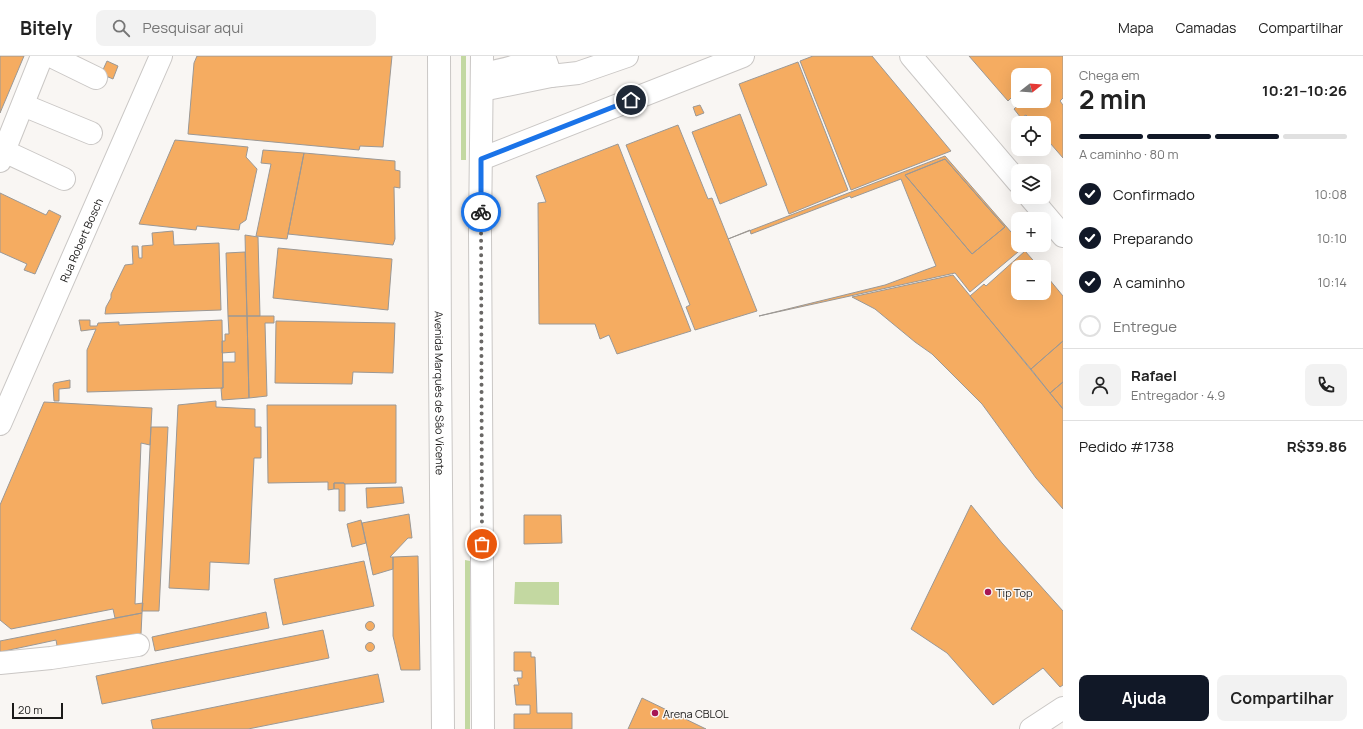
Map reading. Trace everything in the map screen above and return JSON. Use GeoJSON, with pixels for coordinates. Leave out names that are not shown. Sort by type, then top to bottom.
{"type":"FeatureCollection","features":[{"type":"Feature","properties":{"kind":"main road"},"geometry":{"type":"LineString","coordinates":[[42,56],[2,156],[64,179]]}},
{"type":"Feature","properties":{"kind":"main road"},"geometry":{"type":"LineString","coordinates":[[51,56],[96,78]]}},
{"type":"Feature","properties":{"kind":"main road","name":"Rua Robert Bosch"},"geometry":{"type":"LineString","coordinates":[[0,424],[161,56]]}},
{"type":"Feature","properties":{"kind":"main road","name":"Avenida Marquês de São Vicente"},"geometry":{"type":"LineString","coordinates":[[440,56],[440,348],[443,729]]}},
{"type":"Feature","properties":{"kind":"main road"},"geometry":{"type":"LineString","coordinates":[[482,73],[514,67],[530,62],[540,56]]}},
{"type":"Feature","properties":{"kind":"main road"},"geometry":{"type":"LineString","coordinates":[[482,73],[547,66],[578,73],[627,56]]}},
{"type":"Feature","properties":{"kind":"main road"},"geometry":{"type":"LineString","coordinates":[[481,159],[743,56]]}},
{"type":"Feature","properties":{"kind":"main road"},"geometry":{"type":"LineString","coordinates":[[911,56],[1011,174]]}},
{"type":"Feature","properties":{"kind":"main road"},"geometry":{"type":"LineString","coordinates":[[482,73],[483,729]]}},
{"type":"Feature","properties":{"kind":"main road"},"geometry":{"type":"LineString","coordinates":[[23,105],[91,133]]}},
{"type":"Feature","properties":{"kind":"main road"},"geometry":{"type":"LineString","coordinates":[[1036,204],[1063,236]]}},
{"type":"Feature","properties":{"kind":"main road"},"geometry":{"type":"LineString","coordinates":[[0,663],[51,658],[138,645]]}},
{"type":"Feature","properties":{"kind":"main road"},"geometry":{"type":"LineString","coordinates":[[1031,729],[1063,708]]}},
{"type":"Feature","properties":{"kind":"green space"},"geometry":{"type":"Polygon","coordinates":[[[461,56],[466,56],[466,160],[461,160],[461,56]]]}},
{"type":"Feature","properties":{"kind":"green space"},"geometry":{"type":"Polygon","coordinates":[[[465,560],[470,561],[470,729],[465,729],[465,560]]]}},
{"type":"Feature","properties":{"kind":"green space"},"geometry":{"type":"Polygon","coordinates":[[[515,582],[559,582],[559,605],[514,604],[515,582]]]}},
{"type":"Feature","properties":{"kind":"building"},"geometry":{"type":"Polygon","coordinates":[[[0,56],[24,56],[0,113],[0,56]]]}},
{"type":"Feature","properties":{"kind":"building"},"geometry":{"type":"Polygon","coordinates":[[[197,56],[392,56],[383,147],[360,146],[359,150],[188,134],[194,63],[197,56]]]}},
{"type":"Feature","properties":{"kind":"building"},"geometry":{"type":"Polygon","coordinates":[[[813,56],[872,56],[951,151],[851,190],[800,61],[813,56]]]}},
{"type":"Feature","properties":{"kind":"building"},"geometry":{"type":"Polygon","coordinates":[[[969,56],[1063,56],[1063,98],[1060,101],[1063,105],[1063,158],[1051,144],[1051,116],[1019,116],[1014,109],[1051,108],[1051,68],[1011,68],[1011,98],[1008,101],[969,56]]]}},
{"type":"Feature","properties":{"kind":"building"},"geometry":{"type":"Polygon","coordinates":[[[107,61],[118,66],[113,79],[101,74],[107,61]]]}},
{"type":"Feature","properties":{"kind":"building"},"geometry":{"type":"Polygon","coordinates":[[[798,62],[848,190],[789,214],[739,84],[798,62]]]}},
{"type":"Feature","properties":{"kind":"building"},"geometry":{"type":"Polygon","coordinates":[[[700,105],[704,113],[696,116],[693,107],[700,105]]]}},
{"type":"Feature","properties":{"kind":"building"},"geometry":{"type":"Polygon","coordinates":[[[740,114],[767,185],[720,204],[692,132],[740,114]]]}},
{"type":"Feature","properties":{"kind":"building"},"geometry":{"type":"Polygon","coordinates":[[[678,125],[708,199],[712,198],[757,311],[695,330],[686,307],[690,305],[626,145],[678,125]]]}},
{"type":"Feature","properties":{"kind":"building"},"geometry":{"type":"Polygon","coordinates":[[[175,140],[248,147],[246,157],[257,169],[246,220],[240,224],[239,230],[197,226],[196,230],[139,224],[175,140]]]}},
{"type":"Feature","properties":{"kind":"building"},"geometry":{"type":"Polygon","coordinates":[[[618,144],[691,331],[617,354],[609,335],[600,339],[595,324],[539,324],[538,203],[546,202],[536,176],[618,144]]]}},
{"type":"Feature","properties":{"kind":"building"},"geometry":{"type":"Polygon","coordinates":[[[263,150],[304,153],[287,239],[256,236],[271,164],[261,163],[263,150]]]}},
{"type":"Feature","properties":{"kind":"building"},"geometry":{"type":"Polygon","coordinates":[[[304,153],[395,161],[395,170],[400,171],[400,188],[394,187],[395,239],[393,245],[288,234],[304,153]]]}},
{"type":"Feature","properties":{"kind":"building"},"geometry":{"type":"Polygon","coordinates":[[[945,156],[1011,232],[1011,252],[1018,252],[970,292],[955,273],[759,316],[885,285],[936,266],[901,179],[851,198],[850,196],[751,234],[750,231],[945,156]],[[945,159],[905,175],[972,254],[1005,227],[945,159]]]}},
{"type":"Feature","properties":{"kind":"building"},"geometry":{"type":"Polygon","coordinates":[[[945,159],[1005,227],[972,254],[905,175],[945,159]]]}},
{"type":"Feature","properties":{"kind":"building"},"geometry":{"type":"Polygon","coordinates":[[[0,193],[46,215],[49,210],[61,216],[35,274],[24,270],[27,264],[0,252],[0,193]]]}},
{"type":"Feature","properties":{"kind":"building"},"geometry":{"type":"Polygon","coordinates":[[[750,230],[750,231],[728,239],[750,230]]]}},
{"type":"Feature","properties":{"kind":"building"},"geometry":{"type":"Polygon","coordinates":[[[173,231],[174,245],[219,243],[221,310],[105,314],[111,294],[125,265],[133,264],[132,246],[138,246],[139,258],[142,258],[142,246],[153,245],[152,233],[173,231]]]}},
{"type":"Feature","properties":{"kind":"building"},"geometry":{"type":"Polygon","coordinates":[[[245,235],[258,237],[260,316],[247,316],[245,235]]]}},
{"type":"Feature","properties":{"kind":"building"},"geometry":{"type":"Polygon","coordinates":[[[278,248],[392,259],[388,310],[273,298],[278,248]]]}},
{"type":"Feature","properties":{"kind":"building"},"geometry":{"type":"Polygon","coordinates":[[[245,252],[247,316],[228,316],[226,253],[245,252]]]}},
{"type":"Feature","properties":{"kind":"building"},"geometry":{"type":"Polygon","coordinates":[[[1026,252],[1033,260],[1015,260],[1026,252]]]}},
{"type":"Feature","properties":{"kind":"building"},"geometry":{"type":"Polygon","coordinates":[[[1011,264],[1011,300],[1051,300],[1051,281],[1063,296],[1063,341],[1031,369],[970,296],[984,284],[986,286],[1011,264]]]}},
{"type":"Feature","properties":{"kind":"building"},"geometry":{"type":"Polygon","coordinates":[[[953,275],[1063,409],[1063,509],[1036,478],[982,404],[932,354],[875,309],[852,297],[953,275]]]}},
{"type":"Feature","properties":{"kind":"building"},"geometry":{"type":"Polygon","coordinates":[[[228,316],[247,316],[249,398],[222,400],[221,388],[223,388],[223,362],[235,362],[235,352],[222,353],[222,341],[225,341],[225,334],[229,334],[228,316]]]}},
{"type":"Feature","properties":{"kind":"building"},"geometry":{"type":"Polygon","coordinates":[[[247,316],[274,316],[274,323],[265,323],[267,396],[249,398],[247,316]]]}},
{"type":"Feature","properties":{"kind":"building"},"geometry":{"type":"Polygon","coordinates":[[[79,320],[90,320],[90,326],[97,326],[98,323],[119,322],[119,325],[222,320],[223,388],[87,392],[87,350],[96,329],[81,331],[79,320]]]}},
{"type":"Feature","properties":{"kind":"building"},"geometry":{"type":"Polygon","coordinates":[[[276,321],[395,323],[393,373],[353,372],[352,384],[275,383],[276,321]]]}},
{"type":"Feature","properties":{"kind":"building"},"geometry":{"type":"Polygon","coordinates":[[[1063,341],[1063,382],[1050,393],[1031,369],[1063,341]]]}},
{"type":"Feature","properties":{"kind":"building"},"geometry":{"type":"Polygon","coordinates":[[[70,380],[70,388],[59,389],[59,401],[54,401],[54,383],[70,380]]]}},
{"type":"Feature","properties":{"kind":"building"},"geometry":{"type":"Polygon","coordinates":[[[1063,382],[1063,409],[1050,393],[1063,382]]]}},
{"type":"Feature","properties":{"kind":"building"},"geometry":{"type":"Polygon","coordinates":[[[216,401],[216,407],[255,409],[255,427],[261,427],[261,458],[254,458],[249,564],[210,562],[209,590],[169,588],[178,405],[216,401]]]}},
{"type":"Feature","properties":{"kind":"building"},"geometry":{"type":"Polygon","coordinates":[[[44,402],[152,408],[150,445],[141,443],[135,604],[143,603],[142,613],[115,618],[113,609],[11,629],[0,620],[0,505],[44,402]]]}},
{"type":"Feature","properties":{"kind":"building"},"geometry":{"type":"Polygon","coordinates":[[[267,405],[396,405],[396,483],[334,483],[334,489],[328,490],[328,482],[268,483],[267,405]]]}},
{"type":"Feature","properties":{"kind":"building"},"geometry":{"type":"Polygon","coordinates":[[[151,427],[168,427],[159,611],[142,611],[151,427]]]}},
{"type":"Feature","properties":{"kind":"building"},"geometry":{"type":"Polygon","coordinates":[[[334,483],[345,484],[345,511],[339,511],[339,489],[334,489],[334,483]]]}},
{"type":"Feature","properties":{"kind":"building"},"geometry":{"type":"Polygon","coordinates":[[[402,487],[404,503],[367,508],[366,488],[402,487]]]}},
{"type":"Feature","properties":{"kind":"building","name":"Tip Top"},"geometry":{"type":"Polygon","coordinates":[[[971,505],[1002,543],[1063,611],[1063,685],[1060,687],[1043,668],[993,705],[947,653],[911,629],[971,505]]]}},
{"type":"Feature","properties":{"kind":"building"},"geometry":{"type":"Polygon","coordinates":[[[409,514],[412,538],[408,538],[390,557],[393,557],[393,569],[373,575],[362,523],[409,514]]]}},
{"type":"Feature","properties":{"kind":"building"},"geometry":{"type":"Polygon","coordinates":[[[524,515],[561,515],[562,543],[524,544],[524,515]]]}},
{"type":"Feature","properties":{"kind":"building"},"geometry":{"type":"Polygon","coordinates":[[[361,520],[366,543],[352,547],[347,524],[361,520]]]}},
{"type":"Feature","properties":{"kind":"building"},"geometry":{"type":"Polygon","coordinates":[[[418,556],[420,670],[401,670],[393,636],[393,557],[418,556]]]}},
{"type":"Feature","properties":{"kind":"building"},"geometry":{"type":"Polygon","coordinates":[[[364,561],[374,606],[283,625],[274,579],[364,561]]]}},
{"type":"Feature","properties":{"kind":"building"},"geometry":{"type":"Polygon","coordinates":[[[266,612],[269,628],[155,651],[152,637],[266,612]]]}},
{"type":"Feature","properties":{"kind":"building"},"geometry":{"type":"Polygon","coordinates":[[[142,613],[141,634],[58,651],[56,640],[0,652],[0,641],[142,613]]]}},
{"type":"Feature","properties":{"kind":"building"},"geometry":{"type":"Polygon","coordinates":[[[370,621],[375,626],[370,631],[365,626],[370,621]]]}},
{"type":"Feature","properties":{"kind":"building"},"geometry":{"type":"Polygon","coordinates":[[[323,630],[329,658],[102,704],[96,676],[323,630]]]}},
{"type":"Feature","properties":{"kind":"building"},"geometry":{"type":"Polygon","coordinates":[[[370,642],[375,647],[370,652],[365,647],[370,642]]]}},
{"type":"Feature","properties":{"kind":"building"},"geometry":{"type":"Polygon","coordinates":[[[514,652],[531,652],[531,657],[535,657],[537,713],[572,713],[572,729],[514,729],[514,714],[530,714],[530,705],[516,705],[514,685],[519,685],[517,678],[522,678],[522,671],[514,671],[514,652]]]}},
{"type":"Feature","properties":{"kind":"building"},"geometry":{"type":"Polygon","coordinates":[[[378,674],[384,702],[248,729],[153,729],[151,720],[378,674]]]}},
{"type":"Feature","properties":{"kind":"building","name":"Arena CBLOL"},"geometry":{"type":"Polygon","coordinates":[[[642,698],[706,729],[628,729],[642,698]]]}},
{"type":"Feature","properties":{"kind":"way so far"},"geometry":{"type":"LineString","coordinates":[[481,212],[482,544]]}},
{"type":"Feature","properties":{"kind":"place","name":"Tip Top"},"geometry":{"type":"Point","coordinates":[988,592]}},
{"type":"Feature","properties":{"kind":"place","name":"Arena CBLOL"},"geometry":{"type":"Point","coordinates":[655,713]}},
{"type":"Feature","properties":{"kind":"route"},"geometry":{"type":"LineString","coordinates":[[481,212],[481,159],[631,100]]}}]}
